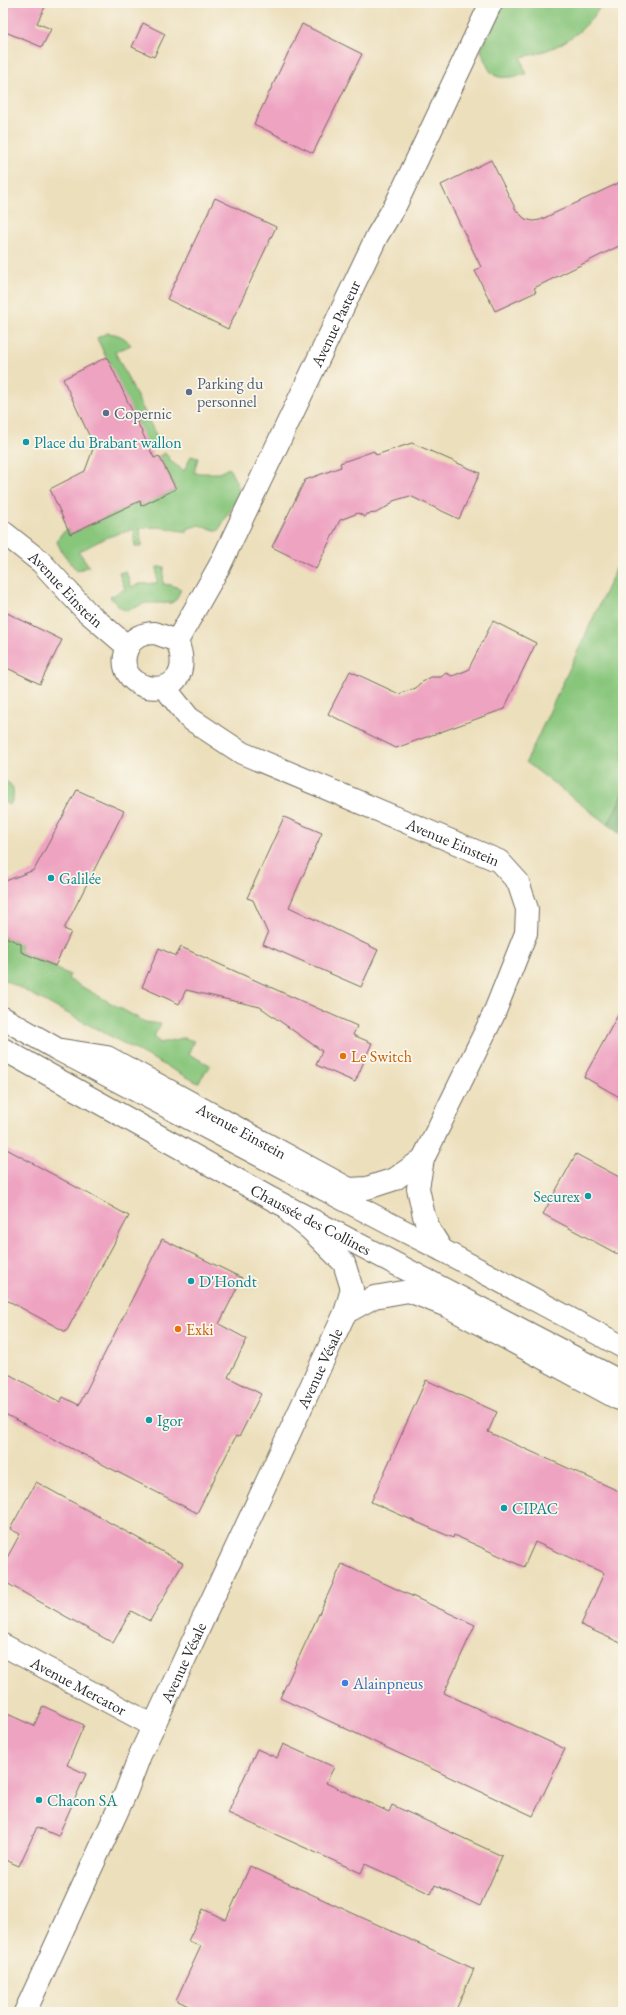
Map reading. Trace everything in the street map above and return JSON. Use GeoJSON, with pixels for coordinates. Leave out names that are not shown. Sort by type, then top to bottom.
{"type":"FeatureCollection","features":[{"type":"Feature","properties":{"kind":"street","name":"Avenue Pasteur"},"geometry":{"type":"LineString","coordinates":[[177,641],[219,567],[377,236],[396,204],[491,3]]}},
{"type":"Feature","properties":{"kind":"street","name":"Avenue Einstein"},"geometry":{"type":"LineString","coordinates":[[3,532],[41,562],[86,611],[128,647]]}},
{"type":"Feature","properties":{"kind":"street"},"geometry":{"type":"LineString","coordinates":[[155,633],[177,641],[181,652],[181,662],[179,674],[172,684],[165,688],[155,689],[143,686],[130,675],[124,660],[128,647],[144,634],[155,633]]}},
{"type":"Feature","properties":{"kind":"street","name":"Avenue Einstein"},"geometry":{"type":"LineString","coordinates":[[165,688],[189,718],[242,753],[499,861],[518,882],[527,909],[526,933],[493,1016],[423,1159],[418,1188],[424,1216],[430,1231],[442,1250]]}},
{"type":"Feature","properties":{"kind":"street","name":"Chaussée des Collines"},"geometry":{"type":"LineString","coordinates":[[3,1018],[57,1049],[442,1250],[623,1347]]}},
{"type":"Feature","properties":{"kind":"street","name":"Chaussée des Collines"},"geometry":{"type":"LineString","coordinates":[[3,1049],[270,1198],[623,1383]]}},
{"type":"Feature","properties":{"kind":"street","name":"Avenue Einstein"},"geometry":{"type":"LineString","coordinates":[[57,1049],[107,1057],[349,1189],[367,1188],[395,1179],[423,1159]]}},
{"type":"Feature","properties":{"kind":"street","name":"Avenue Vésale"},"geometry":{"type":"LineString","coordinates":[[26,2012],[154,1726],[345,1314],[352,1289],[344,1263],[311,1230],[270,1198]]}},
{"type":"Feature","properties":{"kind":"street","name":"Avenue Vésale"},"geometry":{"type":"LineString","coordinates":[[345,1314],[374,1297],[409,1291],[447,1306],[623,1400]]}},
{"type":"Feature","properties":{"kind":"street","name":"Avenue Mercator"},"geometry":{"type":"LineString","coordinates":[[3,1645],[154,1726]]}},
{"type":"Feature","properties":{"kind":"green space"},"geometry":{"type":"Polygon","coordinates":[[[504,3],[602,3],[596,14],[588,23],[568,39],[545,51],[521,57],[526,75],[501,77],[496,76],[488,68],[481,50],[504,3]]]}},
{"type":"Feature","properties":{"kind":"green space"},"geometry":{"type":"Polygon","coordinates":[[[107,333],[126,339],[131,345],[115,352],[159,441],[148,447],[97,338],[107,333]]]}},
{"type":"Feature","properties":{"kind":"green space"},"geometry":{"type":"Polygon","coordinates":[[[165,453],[173,463],[184,471],[191,456],[198,458],[194,473],[219,473],[229,468],[241,492],[218,531],[199,525],[187,529],[188,532],[158,527],[140,528],[142,546],[135,546],[133,529],[119,533],[79,552],[89,566],[77,571],[62,552],[57,542],[61,534],[68,529],[70,534],[140,501],[141,505],[176,489],[159,456],[165,453]]]}},
{"type":"Feature","properties":{"kind":"green space"},"geometry":{"type":"Polygon","coordinates":[[[623,554],[623,794],[608,825],[526,762],[623,554]]]}},
{"type":"Feature","properties":{"kind":"green space"},"geometry":{"type":"Polygon","coordinates":[[[157,567],[164,567],[163,584],[181,589],[176,600],[171,603],[145,603],[127,611],[119,607],[110,597],[125,589],[119,573],[126,571],[131,587],[139,584],[157,583],[157,567]]]}},
{"type":"Feature","properties":{"kind":"green space"},"geometry":{"type":"Polygon","coordinates":[[[3,781],[10,784],[13,790],[13,798],[10,805],[3,802],[3,781]]]}},
{"type":"Feature","properties":{"kind":"green space"},"geometry":{"type":"Polygon","coordinates":[[[623,794],[623,836],[608,825],[623,794]]]}},
{"type":"Feature","properties":{"kind":"green space"},"geometry":{"type":"Polygon","coordinates":[[[3,936],[21,944],[21,952],[55,966],[55,968],[70,975],[68,979],[145,1022],[161,1024],[154,1036],[160,1043],[183,1038],[194,1041],[188,1054],[210,1065],[198,1083],[3,979],[3,936]]]}},
{"type":"Feature","properties":{"kind":"building"},"geometry":{"type":"Polygon","coordinates":[[[3,3],[47,3],[37,23],[51,29],[42,47],[3,31],[3,3]]]}},
{"type":"Feature","properties":{"kind":"building"},"geometry":{"type":"Polygon","coordinates":[[[143,23],[165,34],[154,57],[132,47],[143,23]]]}},
{"type":"Feature","properties":{"kind":"building"},"geometry":{"type":"Polygon","coordinates":[[[302,24],[362,54],[313,153],[254,124],[302,24]]]}},
{"type":"Feature","properties":{"kind":"building"},"geometry":{"type":"Polygon","coordinates":[[[491,160],[516,210],[525,219],[533,221],[540,220],[623,181],[623,244],[534,288],[536,292],[495,311],[475,271],[481,267],[441,185],[491,160]]]}},
{"type":"Feature","properties":{"kind":"building"},"geometry":{"type":"Polygon","coordinates":[[[215,198],[276,227],[228,329],[167,299],[215,198]]]}},
{"type":"Feature","properties":{"kind":"building","name":"Copernic"},"geometry":{"type":"Polygon","coordinates":[[[107,357],[154,458],[159,456],[176,489],[141,506],[140,501],[70,534],[50,489],[85,471],[94,446],[63,379],[107,357]]]}},
{"type":"Feature","properties":{"kind":"building"},"geometry":{"type":"Polygon","coordinates":[[[412,443],[480,473],[459,519],[410,496],[393,501],[390,505],[376,513],[367,514],[365,517],[358,513],[340,520],[316,569],[272,547],[305,480],[341,467],[340,463],[374,451],[376,455],[412,443]]]}},
{"type":"Feature","properties":{"kind":"building"},"geometry":{"type":"Polygon","coordinates":[[[3,611],[62,640],[40,684],[3,666],[3,611]]]}},
{"type":"Feature","properties":{"kind":"building"},"geometry":{"type":"Polygon","coordinates":[[[493,621],[536,643],[504,709],[396,748],[328,714],[350,671],[399,694],[416,688],[419,684],[431,677],[441,677],[446,673],[452,676],[468,670],[493,621]]]}},
{"type":"Feature","properties":{"kind":"building","name":"Galilée"},"geometry":{"type":"Polygon","coordinates":[[[77,790],[124,811],[64,929],[71,932],[55,966],[21,952],[21,944],[3,936],[3,882],[34,870],[77,790]]]}},
{"type":"Feature","properties":{"kind":"building"},"geometry":{"type":"Polygon","coordinates":[[[284,817],[322,833],[289,907],[378,950],[361,987],[263,944],[268,934],[253,900],[247,898],[284,817]]]}},
{"type":"Feature","properties":{"kind":"building"},"geometry":{"type":"Polygon","coordinates":[[[181,947],[357,1026],[353,1035],[372,1043],[355,1082],[316,1065],[322,1051],[260,1007],[186,990],[179,1004],[142,987],[159,948],[176,956],[181,947]]]}},
{"type":"Feature","properties":{"kind":"building"},"geometry":{"type":"Polygon","coordinates":[[[623,1006],[623,1099],[584,1077],[623,1006]]]}},
{"type":"Feature","properties":{"kind":"building"},"geometry":{"type":"Polygon","coordinates":[[[3,1147],[129,1216],[66,1332],[3,1298],[3,1147]]]}},
{"type":"Feature","properties":{"kind":"building","name":"Securex"},"geometry":{"type":"Polygon","coordinates":[[[576,1154],[623,1179],[623,1257],[543,1214],[576,1154]]]}},
{"type":"Feature","properties":{"kind":"building","name":"Igor"},"geometry":{"type":"Polygon","coordinates":[[[162,1239],[242,1278],[219,1324],[247,1339],[228,1377],[261,1394],[239,1437],[236,1436],[197,1513],[3,1413],[3,1371],[60,1402],[63,1397],[79,1405],[162,1239]]]}},
{"type":"Feature","properties":{"kind":"building","name":"CIPAC"},"geometry":{"type":"Polygon","coordinates":[[[426,1380],[497,1412],[488,1432],[623,1493],[623,1644],[581,1625],[604,1573],[535,1542],[524,1567],[454,1535],[453,1538],[371,1502],[426,1380]]]}},
{"type":"Feature","properties":{"kind":"building"},"geometry":{"type":"Polygon","coordinates":[[[36,1482],[183,1563],[150,1621],[131,1611],[113,1643],[3,1581],[3,1565],[20,1534],[10,1529],[36,1482]]]}},
{"type":"Feature","properties":{"kind":"building"},"geometry":{"type":"Polygon","coordinates":[[[342,1564],[475,1625],[444,1693],[565,1749],[533,1816],[280,1698],[342,1564]]]}},
{"type":"Feature","properties":{"kind":"building","name":"Chacon SA"},"geometry":{"type":"Polygon","coordinates":[[[43,1706],[84,1725],[67,1765],[86,1774],[58,1836],[37,1827],[19,1866],[3,1859],[3,1712],[34,1726],[43,1706]]]}},
{"type":"Feature","properties":{"kind":"building"},"geometry":{"type":"Polygon","coordinates":[[[283,1744],[334,1767],[326,1783],[389,1812],[392,1805],[502,1856],[480,1906],[435,1885],[431,1894],[365,1864],[361,1873],[228,1813],[257,1749],[277,1758],[283,1744]]]}},
{"type":"Feature","properties":{"kind":"building"},"geometry":{"type":"Polygon","coordinates":[[[250,1866],[474,1969],[455,2012],[201,2012],[176,2000],[201,1946],[188,1941],[203,1909],[226,1920],[250,1866]]]}},
{"type":"Feature","properties":{"kind":"place","name":"Parking du personnel"},"geometry":{"type":"Point","coordinates":[189,392]}},
{"type":"Feature","properties":{"kind":"place","name":"Copernic"},"geometry":{"type":"Point","coordinates":[106,413]}},
{"type":"Feature","properties":{"kind":"place","name":"Place du Brabant wallon"},"geometry":{"type":"Point","coordinates":[26,442]}},
{"type":"Feature","properties":{"kind":"place","name":"Galilée"},"geometry":{"type":"Point","coordinates":[51,878]}},
{"type":"Feature","properties":{"kind":"place","name":"Le Switch"},"geometry":{"type":"Point","coordinates":[343,1056]}},
{"type":"Feature","properties":{"kind":"place","name":"Securex"},"geometry":{"type":"Point","coordinates":[588,1196]}},
{"type":"Feature","properties":{"kind":"place","name":"D'Hondt"},"geometry":{"type":"Point","coordinates":[191,1281]}},
{"type":"Feature","properties":{"kind":"place","name":"Exki"},"geometry":{"type":"Point","coordinates":[178,1329]}},
{"type":"Feature","properties":{"kind":"place","name":"Igor"},"geometry":{"type":"Point","coordinates":[149,1420]}},
{"type":"Feature","properties":{"kind":"place","name":"CIPAC"},"geometry":{"type":"Point","coordinates":[504,1508]}},
{"type":"Feature","properties":{"kind":"place","name":"Alainpneus"},"geometry":{"type":"Point","coordinates":[345,1683]}},
{"type":"Feature","properties":{"kind":"place","name":"Chacon SA"},"geometry":{"type":"Point","coordinates":[39,1800]}}]}
